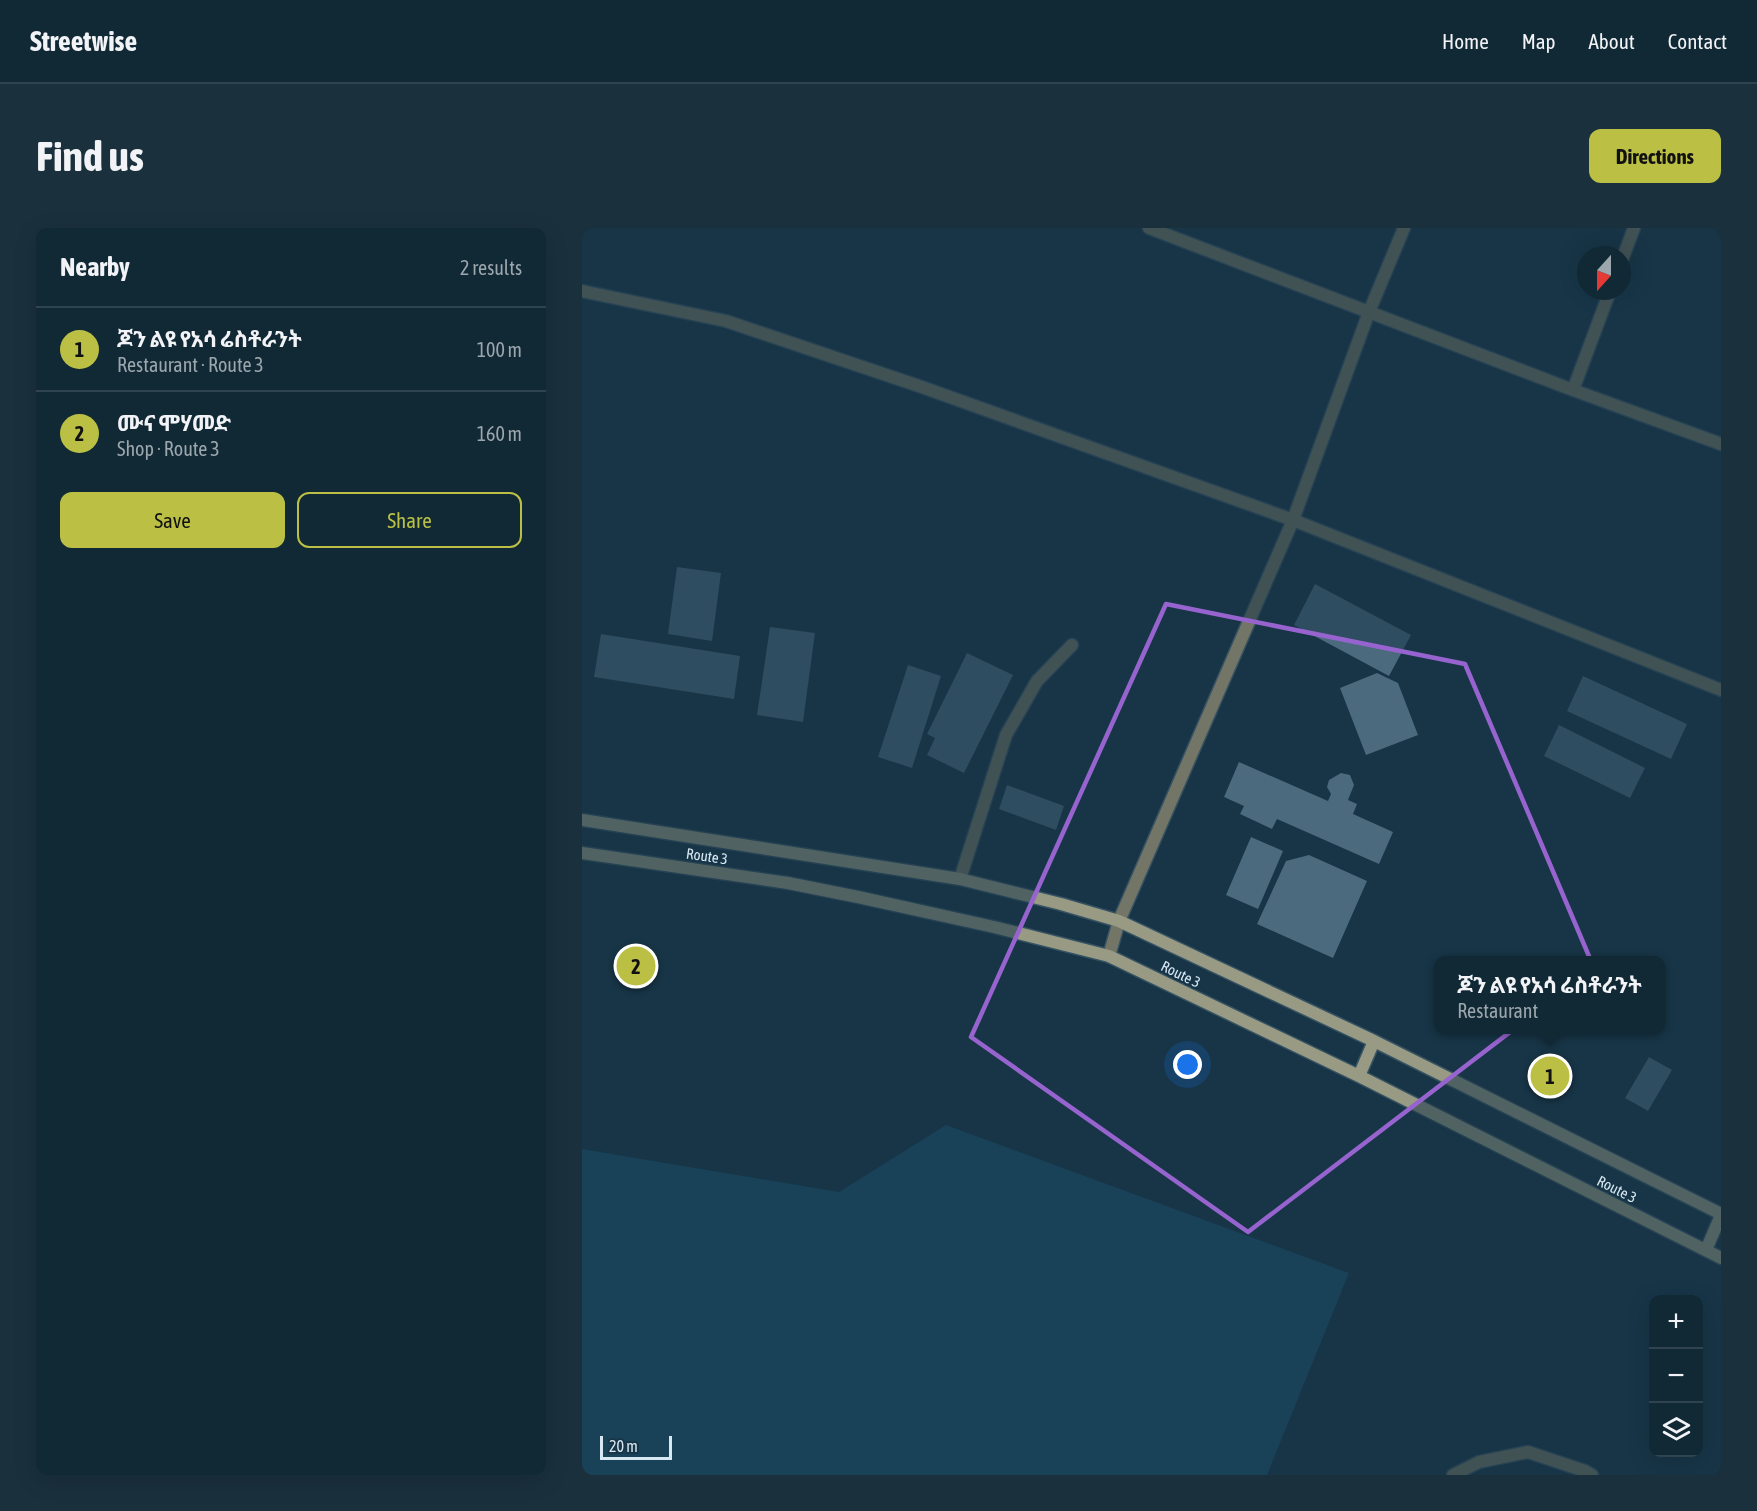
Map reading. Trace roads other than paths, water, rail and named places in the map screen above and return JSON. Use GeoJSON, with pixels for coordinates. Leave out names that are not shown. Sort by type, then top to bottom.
{"type":"FeatureCollection","features":[{"type":"Feature","properties":{"kind":"main road"},"geometry":{"type":"LineString","coordinates":[[582,820],[960,879],[1119,921],[1374,1041],[1721,1214],[1706,1250]]}},
{"type":"Feature","properties":{"kind":"main road","name":"Route 3"},"geometry":{"type":"LineString","coordinates":[[582,853],[811,888],[994,927],[1109,956],[1359,1076],[1721,1258]]}},
{"type":"Feature","properties":{"kind":"main road"},"geometry":{"type":"LineString","coordinates":[[1359,1076],[1374,1041]]}},
{"type":"Feature","properties":{"kind":"street"},"geometry":{"type":"LineString","coordinates":[[1149,228],[1721,444]]}},
{"type":"Feature","properties":{"kind":"street"},"geometry":{"type":"LineString","coordinates":[[1109,956],[1119,921],[1293,520],[1369,312],[1404,228]]}},
{"type":"Feature","properties":{"kind":"street"},"geometry":{"type":"LineString","coordinates":[[1627,246],[1634,228]]}},
{"type":"Feature","properties":{"kind":"street"},"geometry":{"type":"LineString","coordinates":[[582,291],[726,321],[919,386],[1293,520],[1721,690]]}},
{"type":"Feature","properties":{"kind":"street"},"geometry":{"type":"LineString","coordinates":[[1573,390],[1607,300]]}},
{"type":"Feature","properties":{"kind":"street"},"geometry":{"type":"LineString","coordinates":[[960,879],[1005,735],[1037,681],[1072,645]]}},
{"type":"Feature","properties":{"kind":"street"},"geometry":{"type":"LineString","coordinates":[[1453,1475],[1479,1462],[1528,1452],[1592,1475]]}},
{"type":"Feature","properties":{"kind":"place","name":"ሙና ሞሃመድ"},"geometry":{"type":"Point","coordinates":[636,966]}},
{"type":"Feature","properties":{"kind":"place","name":"ጆን ልዩ የአሳ ሬስቶራንት"},"geometry":{"type":"Point","coordinates":[1550,1076]}}]}
